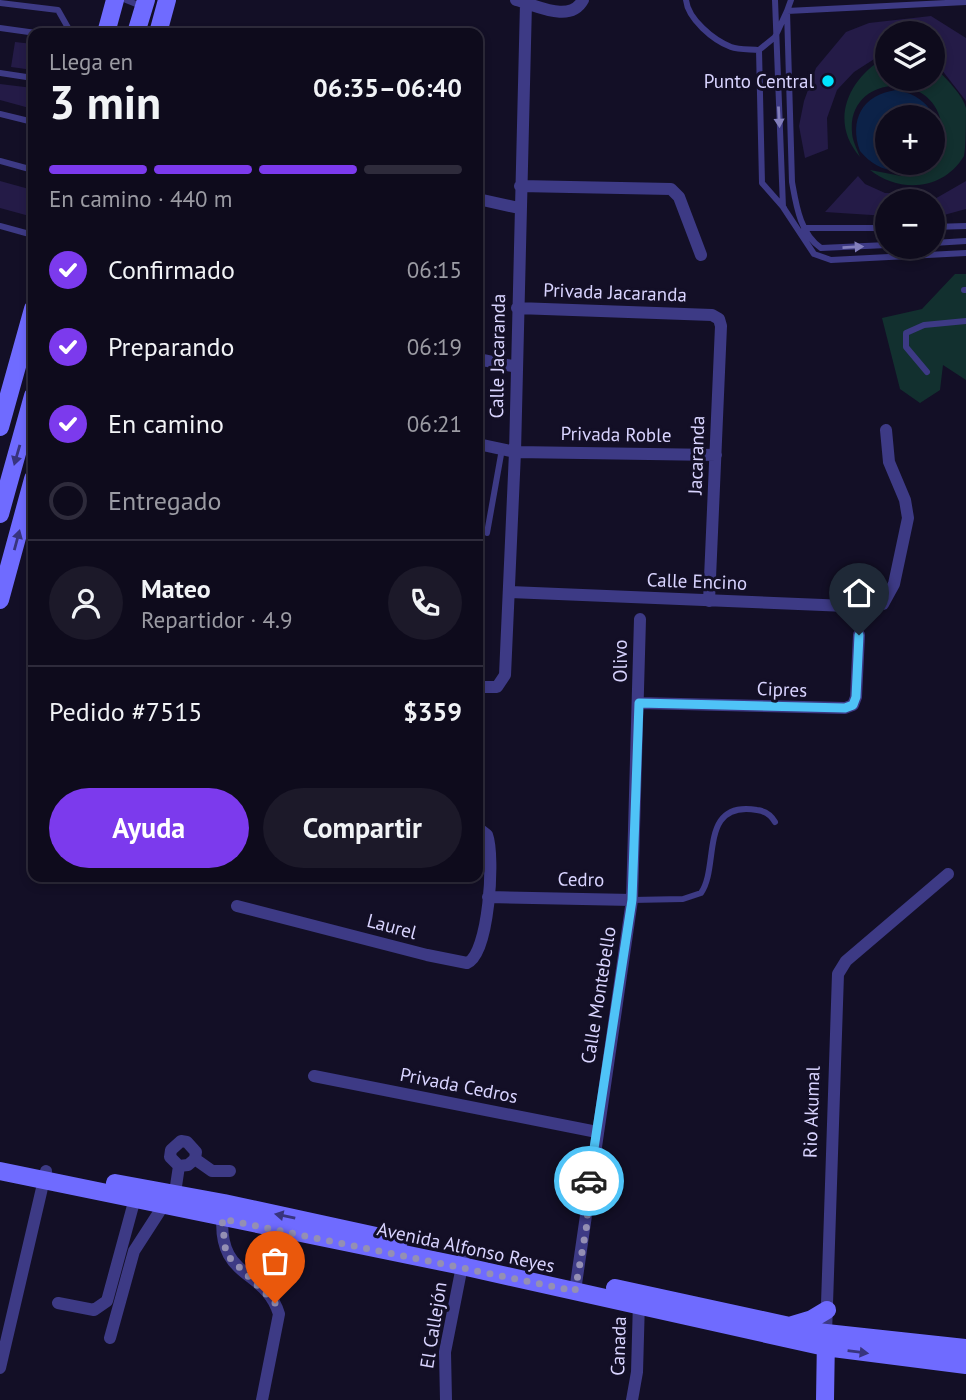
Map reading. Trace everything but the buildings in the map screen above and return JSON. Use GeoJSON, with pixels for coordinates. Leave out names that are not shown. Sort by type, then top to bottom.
{"type":"FeatureCollection","features":[{"type":"Feature","properties":{"kind":"main road"},"geometry":{"type":"LineString","coordinates":[[107,28],[115,0]]}},
{"type":"Feature","properties":{"kind":"main road"},"geometry":{"type":"LineString","coordinates":[[159,28],[167,0]]}},
{"type":"Feature","properties":{"kind":"main road"},"geometry":{"type":"LineString","coordinates":[[138,28],[145,4]]}},
{"type":"Feature","properties":{"kind":"main road"},"geometry":{"type":"LineString","coordinates":[[0,427],[28,326]]}},
{"type":"Feature","properties":{"kind":"main road"},"geometry":{"type":"LineString","coordinates":[[13,378],[28,356]]}},
{"type":"Feature","properties":{"kind":"main road"},"geometry":{"type":"LineString","coordinates":[[0,514],[28,414]]}},
{"type":"Feature","properties":{"kind":"main road"},"geometry":{"type":"LineString","coordinates":[[0,600],[28,497]]}},
{"type":"Feature","properties":{"kind":"main road","name":"Avenida Alfonso Reyes"},"geometry":{"type":"LineString","coordinates":[[0,1161],[45,1175],[576,1285],[826,1341],[966,1365]]}},
{"type":"Feature","properties":{"kind":"main road","name":"Avenida Alfonso Reyes"},"geometry":{"type":"LineString","coordinates":[[0,1171],[45,1175]]}},
{"type":"Feature","properties":{"kind":"main road","name":"Avenida Alfonso Reyes"},"geometry":{"type":"LineString","coordinates":[[639,1299],[789,1326],[826,1341],[966,1348]]}},
{"type":"Feature","properties":{"kind":"main road"},"geometry":{"type":"LineString","coordinates":[[789,1326],[812,1319],[827,1310]]}},
{"type":"Feature","properties":{"kind":"main road","name":"Rio Akumal"},"geometry":{"type":"LineString","coordinates":[[825,1400],[826,1341]]}},
{"type":"Feature","properties":{"kind":"street"},"geometry":{"type":"LineString","coordinates":[[521,1],[567,13],[577,9],[583,0]]}},
{"type":"Feature","properties":{"kind":"street","name":"Calle Jacaranda"},"geometry":{"type":"LineString","coordinates":[[483,687],[497,687],[505,675],[510,592],[509,451],[517,367],[521,1]]}},
{"type":"Feature","properties":{"kind":"street"},"geometry":{"type":"LineString","coordinates":[[520,186],[671,189],[679,197],[701,255]]}},
{"type":"Feature","properties":{"kind":"street"},"geometry":{"type":"LineString","coordinates":[[483,199],[519,208]]}},
{"type":"Feature","properties":{"kind":"street","name":"Privada Jacaranda"},"geometry":{"type":"LineString","coordinates":[[517,308],[712,315]]}},
{"type":"Feature","properties":{"kind":"street","name":"Jacaranda"},"geometry":{"type":"LineString","coordinates":[[709,601],[721,326],[719,319],[712,315]]}},
{"type":"Feature","properties":{"kind":"street"},"geometry":{"type":"LineString","coordinates":[[483,360],[517,367]]}},
{"type":"Feature","properties":{"kind":"street","name":"Calle Encino"},"geometry":{"type":"LineString","coordinates":[[510,592],[871,607],[883,604],[894,583],[908,518],[905,500],[889,462],[886,430]]}},
{"type":"Feature","properties":{"kind":"street","name":"Privada Roble"},"geometry":{"type":"LineString","coordinates":[[483,445],[509,451],[716,455]]}},
{"type":"Feature","properties":{"kind":"street","name":"Olivo"},"geometry":{"type":"LineString","coordinates":[[639,703],[640,619]]}},
{"type":"Feature","properties":{"kind":"street","name":"Cipres"},"geometry":{"type":"LineString","coordinates":[[639,703],[845,708],[853,705],[856,697],[859,635]]}},
{"type":"Feature","properties":{"kind":"street","name":"Calle Montebello"},"geometry":{"type":"LineString","coordinates":[[576,1285],[632,900],[639,703]]}},
{"type":"Feature","properties":{"kind":"street"},"geometry":{"type":"LineString","coordinates":[[483,832],[488,835],[490,844],[488,897]]}},
{"type":"Feature","properties":{"kind":"street","name":"Rio Akumal"},"geometry":{"type":"LineString","coordinates":[[826,1341],[838,974],[846,961],[948,874]]}},
{"type":"Feature","properties":{"kind":"street","name":"Cedro"},"geometry":{"type":"LineString","coordinates":[[488,897],[632,900]]}},
{"type":"Feature","properties":{"kind":"street","name":"Laurel"},"geometry":{"type":"LineString","coordinates":[[237,906],[427,956],[467,963],[478,955],[482,946],[488,897]]}},
{"type":"Feature","properties":{"kind":"street","name":"Privada Cedros"},"geometry":{"type":"LineString","coordinates":[[314,1076],[597,1132]]}},
{"type":"Feature","properties":{"kind":"street"},"geometry":{"type":"LineString","coordinates":[[110,1338],[134,1251],[179,1179],[179,1166],[170,1157],[174,1144],[187,1142],[196,1152],[195,1159],[188,1165],[179,1166]]}},
{"type":"Feature","properties":{"kind":"street"},"geometry":{"type":"LineString","coordinates":[[195,1159],[212,1171],[230,1171]]}},
{"type":"Feature","properties":{"kind":"street"},"geometry":{"type":"LineString","coordinates":[[0,1368],[45,1175]]}},
{"type":"Feature","properties":{"kind":"street"},"geometry":{"type":"LineString","coordinates":[[58,1303],[94,1310],[107,1301],[136,1193]]}},
{"type":"Feature","properties":{"kind":"street"},"geometry":{"type":"LineString","coordinates":[[223,1211],[226,1254],[275,1303],[279,1314],[262,1400]]}},
{"type":"Feature","properties":{"kind":"street","name":"El Callejón"},"geometry":{"type":"LineString","coordinates":[[446,1400],[445,1352],[463,1261]]}},
{"type":"Feature","properties":{"kind":"street","name":"Canada"},"geometry":{"type":"LineString","coordinates":[[632,1400],[638,1372],[639,1299]]}},
{"type":"Feature","properties":{"kind":"lane"},"geometry":{"type":"LineString","coordinates":[[126,0],[145,4]]}},
{"type":"Feature","properties":{"kind":"lane"},"geometry":{"type":"LineString","coordinates":[[686,0],[692,18],[731,47],[759,50],[775,37],[791,0]]}},
{"type":"Feature","properties":{"kind":"lane"},"geometry":{"type":"LineString","coordinates":[[775,0],[783,207],[814,254],[820,259],[966,253]]}},
{"type":"Feature","properties":{"kind":"lane"},"geometry":{"type":"LineString","coordinates":[[787,11],[966,2]]}},
{"type":"Feature","properties":{"kind":"lane"},"geometry":{"type":"LineString","coordinates":[[0,3],[58,10],[68,28]]}},
{"type":"Feature","properties":{"kind":"lane"},"geometry":{"type":"LineString","coordinates":[[787,11],[792,181],[796,205],[806,230]]}},
{"type":"Feature","properties":{"kind":"lane"},"geometry":{"type":"LineString","coordinates":[[0,28],[28,32]]}},
{"type":"Feature","properties":{"kind":"lane"},"geometry":{"type":"LineString","coordinates":[[759,50],[762,183],[821,248],[875,246]]}},
{"type":"Feature","properties":{"kind":"lane"},"geometry":{"type":"LineString","coordinates":[[0,73],[28,77]]}},
{"type":"Feature","properties":{"kind":"lane"},"geometry":{"type":"LineString","coordinates":[[0,114],[28,121]]}},
{"type":"Feature","properties":{"kind":"lane"},"geometry":{"type":"LineString","coordinates":[[0,161],[28,169]]}},
{"type":"Feature","properties":{"kind":"lane"},"geometry":{"type":"LineString","coordinates":[[945,227],[966,226]]}},
{"type":"Feature","properties":{"kind":"lane"},"geometry":{"type":"LineString","coordinates":[[0,235],[1,227],[28,234]]}},
{"type":"Feature","properties":{"kind":"lane"},"geometry":{"type":"LineString","coordinates":[[806,230],[875,228]]}},
{"type":"Feature","properties":{"kind":"lane"},"geometry":{"type":"LineString","coordinates":[[945,242],[966,241]]}},
{"type":"Feature","properties":{"kind":"lane"},"geometry":{"type":"LineString","coordinates":[[927,372],[906,347],[906,333],[924,325],[966,321]]}},
{"type":"Feature","properties":{"kind":"lane"},"geometry":{"type":"LineString","coordinates":[[487,533],[509,451]]}},
{"type":"Feature","properties":{"kind":"lane","name":"Cedro"},"geometry":{"type":"LineString","coordinates":[[632,900],[683,899],[701,893],[709,878],[713,834],[726,817],[755,809],[765,812],[775,822]]}},
{"type":"Feature","properties":{"kind":"green space"},"geometry":{"type":"Polygon","coordinates":[[[875,64],[875,90],[862,99],[854,113],[852,135],[860,157],[851,143],[844,116],[852,90],[875,64]]]}},
{"type":"Feature","properties":{"kind":"green space"},"geometry":{"type":"Polygon","coordinates":[[[945,77],[954,87],[966,108],[964,156],[945,176],[933,182],[907,185],[879,175],[945,175],[945,105],[934,105],[916,91],[945,91],[945,77]]]}},
{"type":"Feature","properties":{"kind":"green space"},"geometry":{"type":"Polygon","coordinates":[[[955,274],[966,274],[966,380],[943,365],[940,390],[920,403],[900,389],[882,318],[922,309],[955,274]]]}},
{"type":"Feature","properties":{"kind":"water"},"geometry":{"type":"Polygon","coordinates":[[[906,92],[926,105],[875,105],[875,164],[860,151],[856,129],[861,111],[867,103],[884,93],[906,92]]]}},
{"type":"Feature","properties":{"kind":"way so far"},"geometry":{"type":"LineString","coordinates":[[275,1303],[226,1254],[222,1219],[575,1291],[587,1224],[589,1181]]}},
{"type":"Feature","properties":{"kind":"place","name":"Punto Central"},"geometry":{"type":"Point","coordinates":[828,81]}},
{"type":"Feature","properties":{"kind":"route"},"geometry":{"type":"LineString","coordinates":[[589,1181],[632,900],[639,703],[845,708],[853,705],[856,697],[859,635]]}}]}
